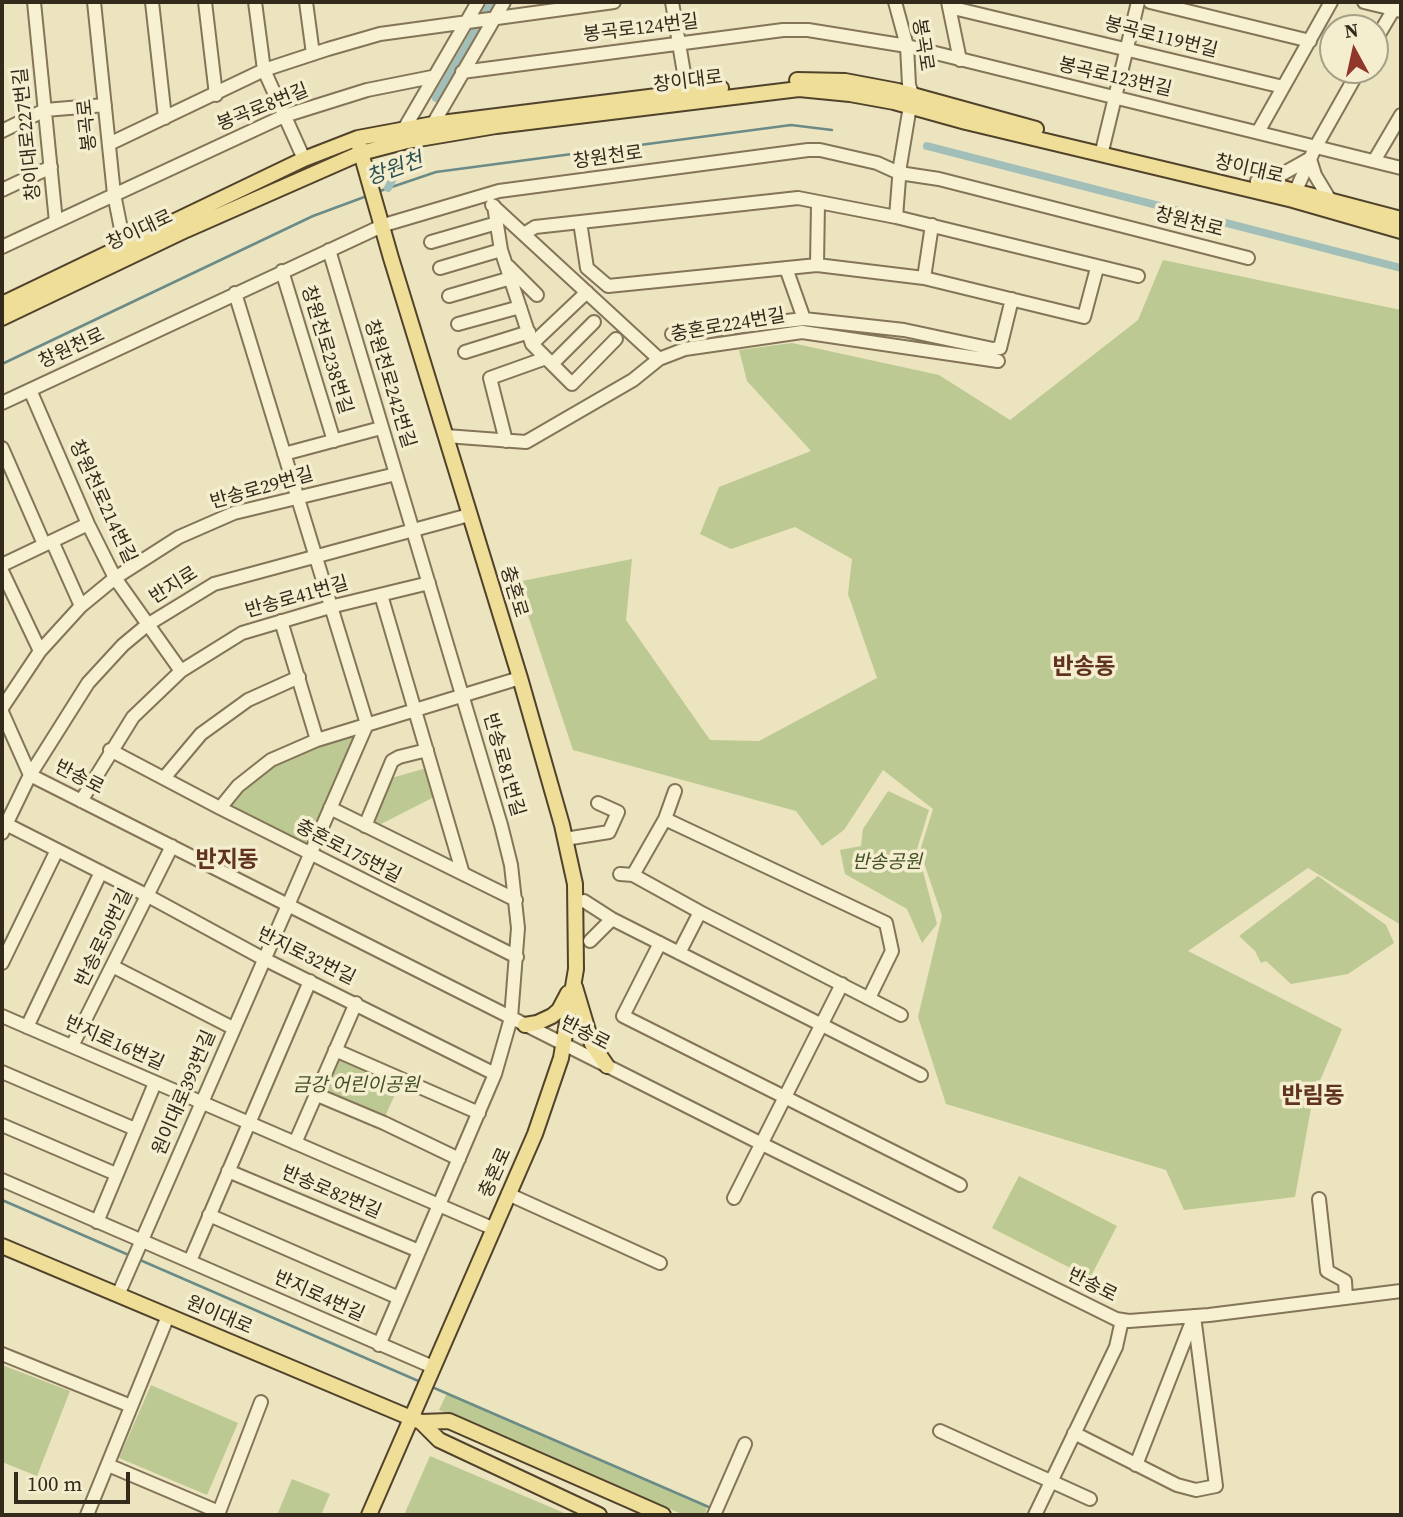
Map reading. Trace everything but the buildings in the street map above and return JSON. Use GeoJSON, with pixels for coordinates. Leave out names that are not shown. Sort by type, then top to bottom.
{"type":"FeatureCollection","features":[{"type":"Feature","properties":{"kind":"main road","name":"창이대로"},"geometry":{"type":"LineString","coordinates":[[2,303],[361,152],[404,129],[687,91],[804,80],[845,81],[1103,147],[1257,181],[1401,231]]}},
{"type":"Feature","properties":{"kind":"main road","name":"창이대로"},"geometry":{"type":"LineString","coordinates":[[2,318],[304,159],[361,152],[407,141],[496,126],[799,89],[911,100],[966,122],[1295,195],[1330,200],[1401,219]]}},
{"type":"Feature","properties":{"kind":"main road","name":"충혼로"},"geometry":{"type":"LineString","coordinates":[[361,152],[520,678],[575,884],[574,983],[565,1045],[535,1134],[432,1369],[416,1420]]}},
{"type":"Feature","properties":{"kind":"main road","name":"충혼로"},"geometry":{"type":"LineString","coordinates":[[574,983],[592,1044],[607,1066]]}},
{"type":"Feature","properties":{"kind":"main road"},"geometry":{"type":"LineString","coordinates":[[526,1025],[544,1020],[559,1010],[574,983]]}},
{"type":"Feature","properties":{"kind":"main road","name":"원이대로"},"geometry":{"type":"LineString","coordinates":[[2,1246],[416,1420],[439,1440],[599,1515]]}},
{"type":"Feature","properties":{"kind":"main road"},"geometry":{"type":"LineString","coordinates":[[369,1515],[416,1420]]}},
{"type":"Feature","properties":{"kind":"main road","name":"원이대로"},"geometry":{"type":"LineString","coordinates":[[416,1420],[449,1421],[663,1515]]}},
{"type":"Feature","properties":{"kind":"street","name":"창이대로227번길"},"geometry":{"type":"LineString","coordinates":[[34,2],[56,222]]}},
{"type":"Feature","properties":{"kind":"street","name":"봉곡로"},"geometry":{"type":"LineString","coordinates":[[94,2],[114,194],[125,251]]}},
{"type":"Feature","properties":{"kind":"street"},"geometry":{"type":"LineString","coordinates":[[152,2],[165,118]]}},
{"type":"Feature","properties":{"kind":"street","name":"봉곡로8번길"},"geometry":{"type":"LineString","coordinates":[[205,2],[216,95]]}},
{"type":"Feature","properties":{"kind":"street"},"geometry":{"type":"LineString","coordinates":[[256,2],[264,71],[304,159]]}},
{"type":"Feature","properties":{"kind":"street"},"geometry":{"type":"LineString","coordinates":[[306,2],[313,54]]}},
{"type":"Feature","properties":{"kind":"street"},"geometry":{"type":"LineString","coordinates":[[466,2],[469,22]]}},
{"type":"Feature","properties":{"kind":"street"},"geometry":{"type":"LineString","coordinates":[[404,129],[432,78],[469,22],[478,2]]}},
{"type":"Feature","properties":{"kind":"street"},"geometry":{"type":"LineString","coordinates":[[433,124],[504,2]]}},
{"type":"Feature","properties":{"kind":"street","name":"봉곡로8번길"},"geometry":{"type":"LineString","coordinates":[[109,144],[264,71],[380,34],[492,19],[562,5],[614,2]]}},
{"type":"Feature","properties":{"kind":"street"},"geometry":{"type":"LineString","coordinates":[[672,2],[687,91]]}},
{"type":"Feature","properties":{"kind":"street","name":"봉곡로"},"geometry":{"type":"LineString","coordinates":[[895,2],[907,46],[911,100],[896,217]]}},
{"type":"Feature","properties":{"kind":"street"},"geometry":{"type":"LineString","coordinates":[[1103,147],[1138,2]]}},
{"type":"Feature","properties":{"kind":"street"},"geometry":{"type":"LineString","coordinates":[[1150,2],[1310,41]]}},
{"type":"Feature","properties":{"kind":"street"},"geometry":{"type":"LineString","coordinates":[[1258,132],[1331,2]]}},
{"type":"Feature","properties":{"kind":"street"},"geometry":{"type":"LineString","coordinates":[[1364,2],[1398,7]]}},
{"type":"Feature","properties":{"kind":"street"},"geometry":{"type":"LineString","coordinates":[[948,4],[960,60]]}},
{"type":"Feature","properties":{"kind":"street","name":"봉곡로119번길"},"geometry":{"type":"LineString","coordinates":[[948,4],[1283,87]]}},
{"type":"Feature","properties":{"kind":"street","name":"봉곡로124번길"},"geometry":{"type":"LineString","coordinates":[[462,72],[783,30],[808,30],[907,46]]}},
{"type":"Feature","properties":{"kind":"street","name":"봉곡로123번길"},"geometry":{"type":"LineString","coordinates":[[907,46],[1258,132],[1312,153],[1401,168]]}},
{"type":"Feature","properties":{"kind":"street","name":"봉곡로8번길"},"geometry":{"type":"LineString","coordinates":[[2,247],[284,116],[366,90],[432,78]]}},
{"type":"Feature","properties":{"kind":"street"},"geometry":{"type":"LineString","coordinates":[[1295,195],[1312,153],[1351,84]]}},
{"type":"Feature","properties":{"kind":"street"},"geometry":{"type":"LineString","coordinates":[[2,131],[46,110],[105,105]]}},
{"type":"Feature","properties":{"kind":"street"},"geometry":{"type":"LineString","coordinates":[[1374,162],[1401,115]]}},
{"type":"Feature","properties":{"kind":"street","name":"창원천로"},"geometry":{"type":"LineString","coordinates":[[2,403],[329,250],[380,222],[481,195],[808,150],[820,150],[939,178],[1248,258]]}},
{"type":"Feature","properties":{"kind":"street"},"geometry":{"type":"LineString","coordinates":[[1257,181],[1284,173],[1312,153]]}},
{"type":"Feature","properties":{"kind":"street"},"geometry":{"type":"LineString","coordinates":[[1312,153],[1315,175],[1330,200]]}},
{"type":"Feature","properties":{"kind":"street"},"geometry":{"type":"LineString","coordinates":[[2,190],[51,167]]}},
{"type":"Feature","properties":{"kind":"street"},"geometry":{"type":"LineString","coordinates":[[481,195],[659,359]]}},
{"type":"Feature","properties":{"kind":"street"},"geometry":{"type":"LineString","coordinates":[[524,234],[535,227],[798,198],[932,225],[1138,276]]}},
{"type":"Feature","properties":{"kind":"street"},"geometry":{"type":"LineString","coordinates":[[817,265],[818,203]]}},
{"type":"Feature","properties":{"kind":"street"},"geometry":{"type":"LineString","coordinates":[[494,206],[503,257],[530,338],[549,361],[572,384],[616,339]]}},
{"type":"Feature","properties":{"kind":"street"},"geometry":{"type":"LineString","coordinates":[[580,222],[587,268],[608,286],[817,265],[924,278],[1084,317],[1097,268]]}},
{"type":"Feature","properties":{"kind":"street"},"geometry":{"type":"LineString","coordinates":[[431,242],[497,223]]}},
{"type":"Feature","properties":{"kind":"street"},"geometry":{"type":"LineString","coordinates":[[924,278],[932,225]]}},
{"type":"Feature","properties":{"kind":"street","name":"창원천로242번길"},"geometry":{"type":"LineString","coordinates":[[329,250],[413,530]]}},
{"type":"Feature","properties":{"kind":"street"},"geometry":{"type":"LineString","coordinates":[[440,268],[503,257]]}},
{"type":"Feature","properties":{"kind":"street"},"geometry":{"type":"LineString","coordinates":[[503,257],[537,295]]}},
{"type":"Feature","properties":{"kind":"street"},"geometry":{"type":"LineString","coordinates":[[786,268],[804,319]]}},
{"type":"Feature","properties":{"kind":"street","name":"창원천로238번길"},"geometry":{"type":"LineString","coordinates":[[282,271],[334,441]]}},
{"type":"Feature","properties":{"kind":"street"},"geometry":{"type":"LineString","coordinates":[[449,296],[511,278]]}},
{"type":"Feature","properties":{"kind":"street"},"geometry":{"type":"LineString","coordinates":[[466,352],[530,338],[587,292]]}},
{"type":"Feature","properties":{"kind":"street"},"geometry":{"type":"LineString","coordinates":[[235,293],[367,724]]}},
{"type":"Feature","properties":{"kind":"street"},"geometry":{"type":"LineString","coordinates":[[672,334],[804,319],[904,331],[993,349],[999,348],[1012,299]]}},
{"type":"Feature","properties":{"kind":"street"},"geometry":{"type":"LineString","coordinates":[[458,324],[520,307]]}},
{"type":"Feature","properties":{"kind":"street"},"geometry":{"type":"LineString","coordinates":[[506,441],[490,378],[549,361],[594,322]]}},
{"type":"Feature","properties":{"kind":"street","name":"충혼로224번길"},"geometry":{"type":"LineString","coordinates":[[446,436],[526,442],[633,380],[659,359],[685,349],[802,332],[998,361]]}},
{"type":"Feature","properties":{"kind":"street","name":"창원천로214번길"},"geometry":{"type":"LineString","coordinates":[[30,390],[88,524],[115,578],[181,671]]}},
{"type":"Feature","properties":{"kind":"street"},"geometry":{"type":"LineString","coordinates":[[284,454],[381,428]]}},
{"type":"Feature","properties":{"kind":"street"},"geometry":{"type":"LineString","coordinates":[[2,448],[81,606]]}},
{"type":"Feature","properties":{"kind":"street","name":"반송로29번길"},"geometry":{"type":"LineString","coordinates":[[2,710],[40,651],[81,606],[115,578],[179,537],[234,513],[396,474]]}},
{"type":"Feature","properties":{"kind":"street","name":"반지로"},"geometry":{"type":"LineString","coordinates":[[3,826],[30,775],[88,683],[123,645],[148,625],[214,584],[469,515]]}},
{"type":"Feature","properties":{"kind":"street"},"geometry":{"type":"LineString","coordinates":[[2,565],[88,524]]}},
{"type":"Feature","properties":{"kind":"street","name":"반송로81번길"},"geometry":{"type":"LineString","coordinates":[[413,530],[508,852],[516,900],[517,957],[511,1018]]}},
{"type":"Feature","properties":{"kind":"street"},"geometry":{"type":"LineString","coordinates":[[2,571],[40,651]]}},
{"type":"Feature","properties":{"kind":"street","name":"반송로41번길"},"geometry":{"type":"LineString","coordinates":[[82,801],[132,717],[181,671],[242,633],[330,607],[429,583]]}},
{"type":"Feature","properties":{"kind":"street"},"geometry":{"type":"LineString","coordinates":[[381,595],[463,874]]}},
{"type":"Feature","properties":{"kind":"street"},"geometry":{"type":"LineString","coordinates":[[281,621],[317,740]]}},
{"type":"Feature","properties":{"kind":"street"},"geometry":{"type":"LineString","coordinates":[[163,778],[201,734],[248,699],[299,677]]}},
{"type":"Feature","properties":{"kind":"street"},"geometry":{"type":"LineString","coordinates":[[220,808],[238,786],[271,760],[317,740],[520,678]]}},
{"type":"Feature","properties":{"kind":"street","name":"반송로"},"geometry":{"type":"LineString","coordinates":[[2,710],[30,775],[760,1143],[1122,1320],[1194,1316],[1401,1292]]}},
{"type":"Feature","properties":{"kind":"street","name":"원이대로393번길"},"geometry":{"type":"LineString","coordinates":[[118,1295],[367,724]]}},
{"type":"Feature","properties":{"kind":"street","name":"충혼로175번길"},"geometry":{"type":"LineString","coordinates":[[110,750],[517,957]]}},
{"type":"Feature","properties":{"kind":"street"},"geometry":{"type":"LineString","coordinates":[[365,825],[393,761],[426,750]]}},
{"type":"Feature","properties":{"kind":"street"},"geometry":{"type":"LineString","coordinates":[[675,792],[665,819],[626,874],[901,1015]]}},
{"type":"Feature","properties":{"kind":"street"},"geometry":{"type":"LineString","coordinates":[[565,839],[609,832],[618,812],[598,803]]}},
{"type":"Feature","properties":{"kind":"street"},"geometry":{"type":"LineString","coordinates":[[330,808],[516,900]]}},
{"type":"Feature","properties":{"kind":"street"},"geometry":{"type":"LineString","coordinates":[[665,819],[887,923],[892,951],[869,998]]}},
{"type":"Feature","properties":{"kind":"street","name":"반지로32번길"},"geometry":{"type":"LineString","coordinates":[[3,826],[101,872],[264,960],[495,1074]]}},
{"type":"Feature","properties":{"kind":"street","name":"반송로50번길"},"geometry":{"type":"LineString","coordinates":[[72,1046],[114,967],[172,846]]}},
{"type":"Feature","properties":{"kind":"street"},"geometry":{"type":"LineString","coordinates":[[2,963],[57,850]]}},
{"type":"Feature","properties":{"kind":"street"},"geometry":{"type":"LineString","coordinates":[[27,1027],[101,872]]}},
{"type":"Feature","properties":{"kind":"street"},"geometry":{"type":"LineString","coordinates":[[584,901],[612,919],[921,1075]]}},
{"type":"Feature","properties":{"kind":"street"},"geometry":{"type":"LineString","coordinates":[[679,953],[700,912]]}},
{"type":"Feature","properties":{"kind":"street"},"geometry":{"type":"LineString","coordinates":[[590,941],[612,919]]}},
{"type":"Feature","properties":{"kind":"street"},"geometry":{"type":"LineString","coordinates":[[660,943],[623,1016],[960,1185]]}},
{"type":"Feature","properties":{"kind":"street"},"geometry":{"type":"LineString","coordinates":[[114,967],[233,1028]]}},
{"type":"Feature","properties":{"kind":"street"},"geometry":{"type":"LineString","coordinates":[[190,1261],[310,981]]}},
{"type":"Feature","properties":{"kind":"street"},"geometry":{"type":"LineString","coordinates":[[734,1198],[842,984]]}},
{"type":"Feature","properties":{"kind":"street"},"geometry":{"type":"LineString","coordinates":[[295,1143],[355,1003]]}},
{"type":"Feature","properties":{"kind":"street","name":"반지로16번길"},"geometry":{"type":"LineString","coordinates":[[2,1016],[492,1228]]}},
{"type":"Feature","properties":{"kind":"street"},"geometry":{"type":"LineString","coordinates":[[379,1345],[495,1074],[511,1018]]}},
{"type":"Feature","properties":{"kind":"street"},"geometry":{"type":"LineString","coordinates":[[335,1050],[479,1113]]}},
{"type":"Feature","properties":{"kind":"street"},"geometry":{"type":"LineString","coordinates":[[2,1072],[135,1129]]}},
{"type":"Feature","properties":{"kind":"street"},"geometry":{"type":"LineString","coordinates":[[97,1222],[155,1083]]}},
{"type":"Feature","properties":{"kind":"street"},"geometry":{"type":"LineString","coordinates":[[315,1094],[384,1123],[458,1159]]}},
{"type":"Feature","properties":{"kind":"street"},"geometry":{"type":"LineString","coordinates":[[2,1125],[116,1174]]}},
{"type":"Feature","properties":{"kind":"street","name":"반송로82번길"},"geometry":{"type":"LineString","coordinates":[[228,1171],[419,1251]]}},
{"type":"Feature","properties":{"kind":"street","name":"반지로4번길"},"geometry":{"type":"LineString","coordinates":[[2,1180],[432,1369]]}},
{"type":"Feature","properties":{"kind":"street"},"geometry":{"type":"LineString","coordinates":[[508,1194],[660,1263]]}},
{"type":"Feature","properties":{"kind":"street"},"geometry":{"type":"LineString","coordinates":[[1319,1199],[1327,1272],[1345,1281],[1346,1298]]}},
{"type":"Feature","properties":{"kind":"street"},"geometry":{"type":"LineString","coordinates":[[209,1215],[399,1298]]}},
{"type":"Feature","properties":{"kind":"street"},"geometry":{"type":"LineString","coordinates":[[87,1515],[168,1316]]}},
{"type":"Feature","properties":{"kind":"street"},"geometry":{"type":"LineString","coordinates":[[1073,1433],[1177,1485],[1196,1490],[1216,1486],[1194,1316]]}},
{"type":"Feature","properties":{"kind":"street"},"geometry":{"type":"LineString","coordinates":[[1136,1465],[1194,1316]]}},
{"type":"Feature","properties":{"kind":"street"},"geometry":{"type":"LineString","coordinates":[[1035,1515],[1116,1347],[1122,1320]]}},
{"type":"Feature","properties":{"kind":"street"},"geometry":{"type":"LineString","coordinates":[[2,1354],[131,1406]]}},
{"type":"Feature","properties":{"kind":"street"},"geometry":{"type":"LineString","coordinates":[[108,1465],[218,1514],[261,1402]]}},
{"type":"Feature","properties":{"kind":"street"},"geometry":{"type":"LineString","coordinates":[[940,1431],[1090,1499]]}},
{"type":"Feature","properties":{"kind":"street"},"geometry":{"type":"LineString","coordinates":[[714,1515],[745,1444]]}},
{"type":"Feature","properties":{"kind":"green space"},"geometry":{"type":"Polygon","coordinates":[[[1163,260],[1401,310],[1401,925],[1308,868],[1188,951],[1342,1029],[1313,1097],[1295,1197],[1184,1210],[1166,1170],[946,1104],[918,1017],[942,916],[920,851],[933,809],[883,770],[844,830],[822,846],[796,811],[573,750],[517,582],[632,559],[626,620],[710,740],[759,741],[877,678],[848,594],[852,559],[795,527],[731,549],[700,534],[719,487],[811,451],[747,381],[739,350],[792,343],[939,375],[1010,420],[1138,320],[1163,260]]]}},
{"type":"Feature","properties":{"kind":"green space"},"geometry":{"type":"Polygon","coordinates":[[[358,731],[305,846],[229,808],[242,789],[270,765],[358,731]]]}},
{"type":"Feature","properties":{"kind":"green space"},"geometry":{"type":"Polygon","coordinates":[[[430,767],[438,795],[381,824],[370,820],[388,779],[430,767]]]}},
{"type":"Feature","properties":{"kind":"green space","name":"반송공원"},"geometry":{"type":"Polygon","coordinates":[[[888,791],[929,810],[917,849],[937,924],[922,943],[907,909],[845,874],[840,850],[861,846],[863,829],[888,791]]]}},
{"type":"Feature","properties":{"kind":"green space"},"geometry":{"type":"Polygon","coordinates":[[[1318,876],[1386,925],[1394,943],[1348,974],[1291,984],[1266,961],[1261,963],[1255,951],[1239,936],[1318,876]]]}},
{"type":"Feature","properties":{"kind":"green space","name":"금강 어린이공원"},"geometry":{"type":"Polygon","coordinates":[[[336,1053],[401,1081],[383,1121],[318,1094],[336,1053]]]}},
{"type":"Feature","properties":{"kind":"green space"},"geometry":{"type":"Polygon","coordinates":[[[1019,1176],[1117,1226],[1090,1278],[992,1228],[1019,1176]]]}},
{"type":"Feature","properties":{"kind":"green space"},"geometry":{"type":"Polygon","coordinates":[[[2,1365],[70,1391],[37,1476],[2,1462],[2,1365]]]}},
{"type":"Feature","properties":{"kind":"green space"},"geometry":{"type":"Polygon","coordinates":[[[151,1385],[238,1423],[207,1495],[119,1458],[151,1385]]]}},
{"type":"Feature","properties":{"kind":"green space"},"geometry":{"type":"Polygon","coordinates":[[[447,1393],[707,1505],[705,1515],[684,1515],[439,1410],[447,1393]]]}},
{"type":"Feature","properties":{"kind":"green space"},"geometry":{"type":"Polygon","coordinates":[[[430,1456],[569,1515],[404,1515],[430,1456]]]}},
{"type":"Feature","properties":{"kind":"green space"},"geometry":{"type":"Polygon","coordinates":[[[292,1479],[330,1494],[321,1515],[277,1515],[292,1479]]]}},
{"type":"Feature","properties":{"kind":"waterway"},"geometry":{"type":"LineString","coordinates":[[436,98],[492,2]]}},
{"type":"Feature","properties":{"kind":"waterway","name":"창원천"},"geometry":{"type":"LineString","coordinates":[[377,192],[436,172],[791,125],[832,130]]}},
{"type":"Feature","properties":{"kind":"waterway"},"geometry":{"type":"LineString","coordinates":[[927,146],[1401,268]]}},
{"type":"Feature","properties":{"kind":"waterway"},"geometry":{"type":"LineString","coordinates":[[388,188],[398,169]]}},
{"type":"Feature","properties":{"kind":"waterway","name":"창원천"},"geometry":{"type":"LineString","coordinates":[[2,364],[313,216],[367,196]]}},
{"type":"Feature","properties":{"kind":"waterway"},"geometry":{"type":"LineString","coordinates":[[2,1200],[131,1256]]}},
{"type":"Feature","properties":{"kind":"waterway"},"geometry":{"type":"LineString","coordinates":[[140,1260],[423,1383]]}},
{"type":"Feature","properties":{"kind":"waterway"},"geometry":{"type":"LineString","coordinates":[[432,1387],[711,1508]]}},
{"type":"Feature","properties":{"kind":"district","name":"반송동"},"geometry":{"type":"Point","coordinates":[1084,668]}},
{"type":"Feature","properties":{"kind":"district","name":"반지동"},"geometry":{"type":"Point","coordinates":[227,861]}},
{"type":"Feature","properties":{"kind":"district","name":"반림동"},"geometry":{"type":"Point","coordinates":[1313,1097]}}]}
